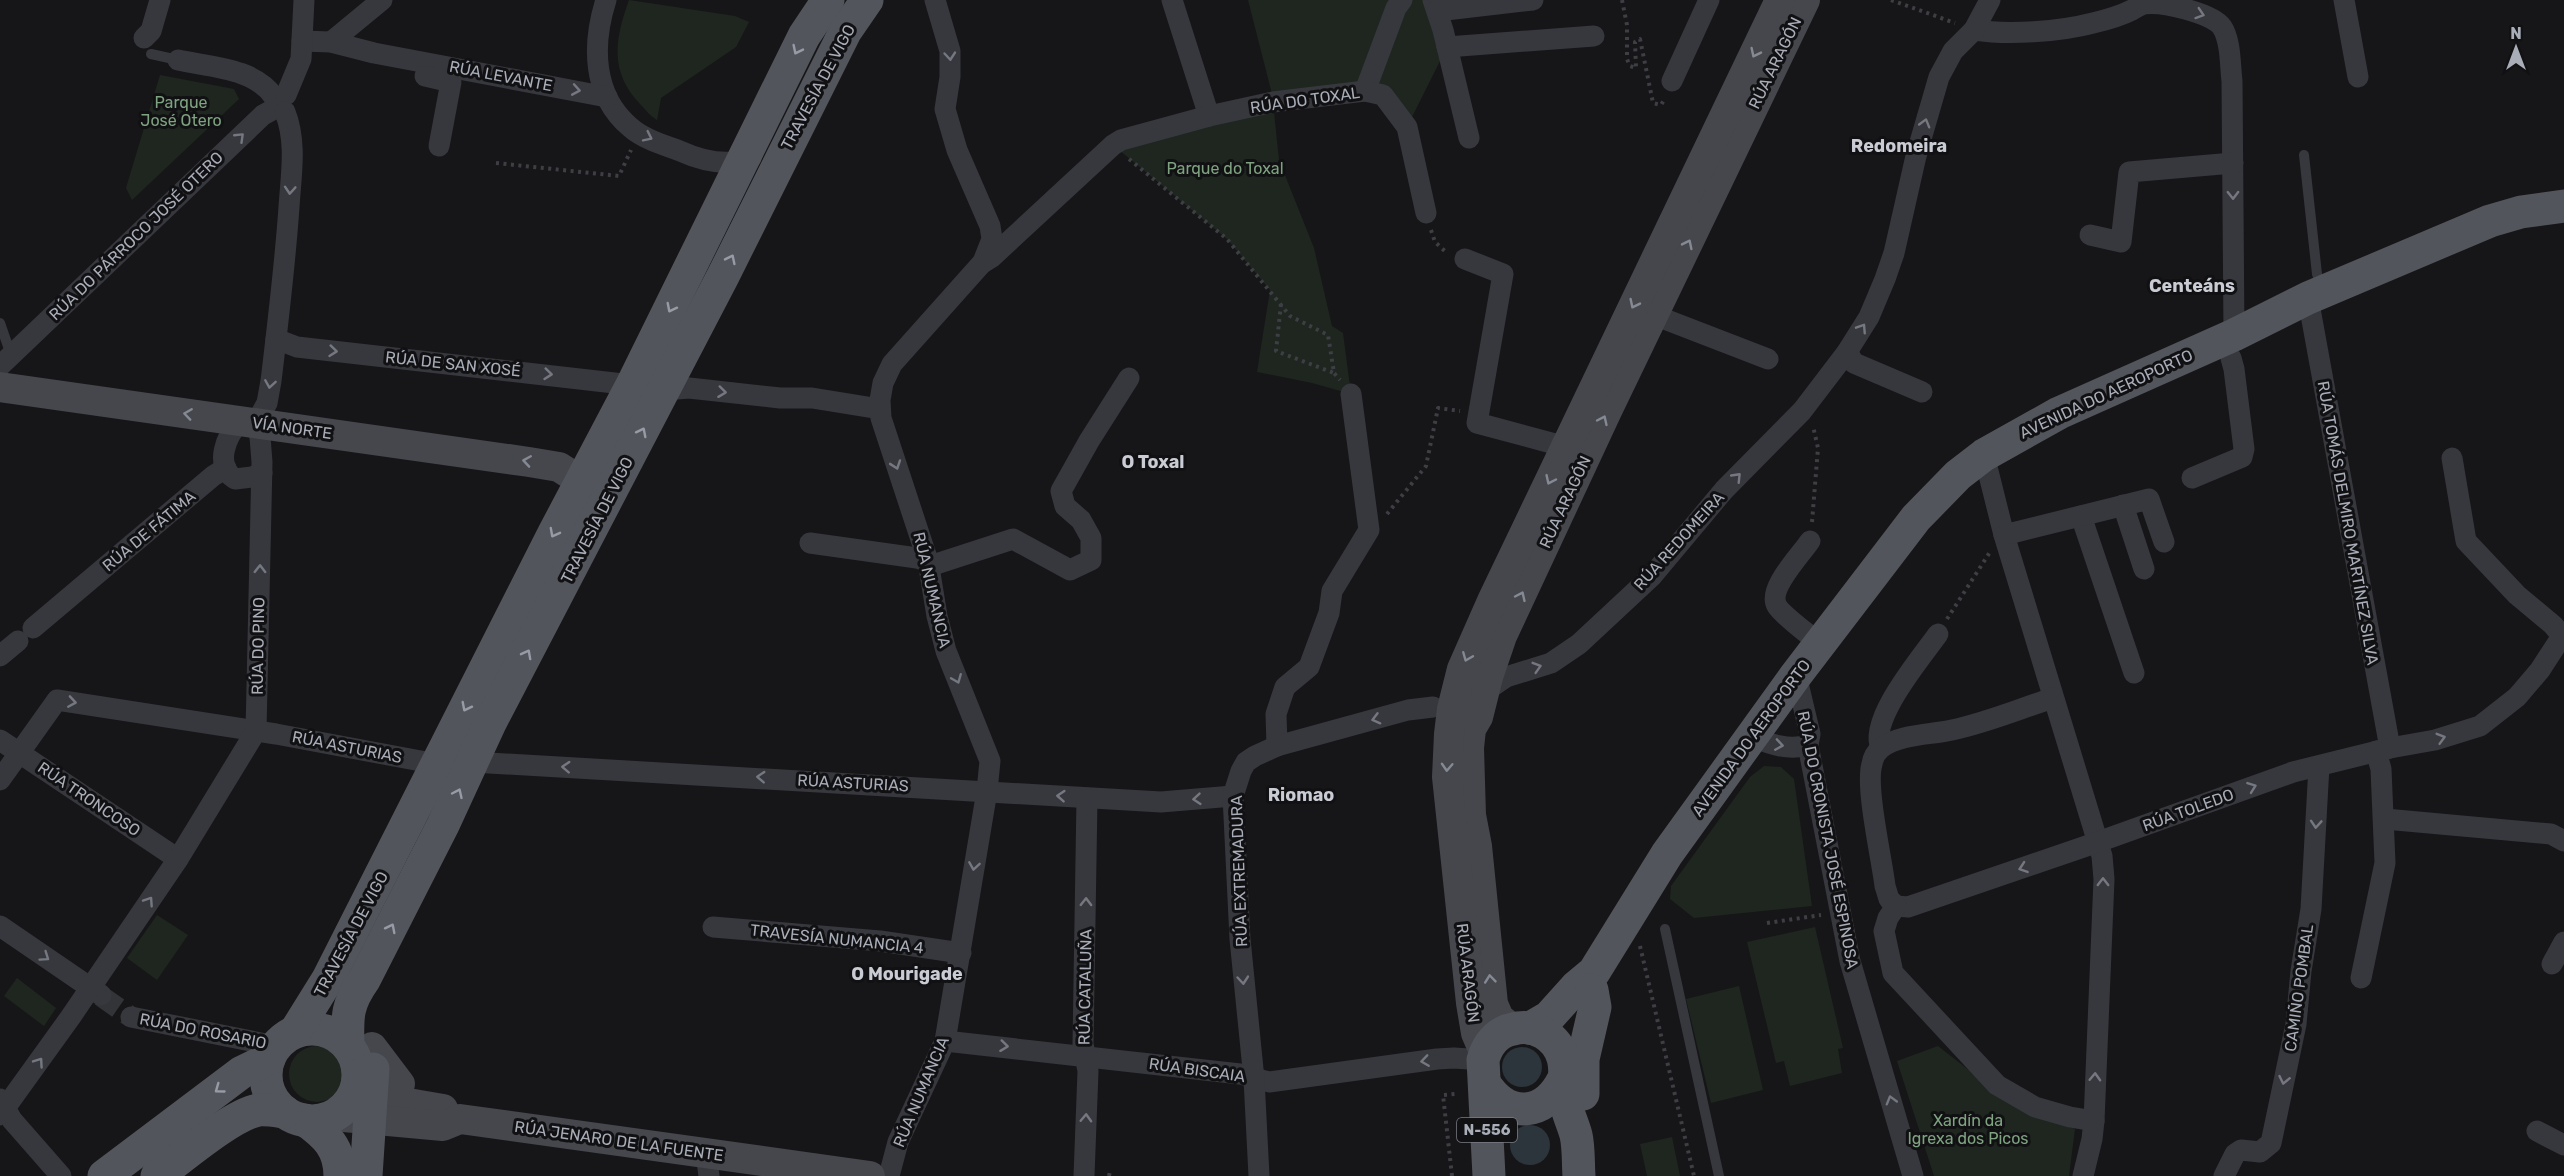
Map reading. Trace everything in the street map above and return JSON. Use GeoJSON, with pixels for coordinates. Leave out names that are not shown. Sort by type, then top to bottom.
{"type":"FeatureCollection","features":[{"type":"Feature","properties":{"kind":"main road","name":"TRAVESÍA DE VIGO"},"geometry":{"type":"LineString","coordinates":[[280,1045],[328,979],[632,385],[727,197],[728,162],[828,0]]}},
{"type":"Feature","properties":{"kind":"main road","name":"TRAVESÍA DE VIGO"},"geometry":{"type":"LineString","coordinates":[[358,1172],[346,1091],[347,1012],[353,996],[364,980],[422,867],[490,723],[587,541],[845,32],[867,0]]}},
{"type":"Feature","properties":{"kind":"main road","name":"RÚA ARAGÓN"},"geometry":{"type":"LineString","coordinates":[[1490,1176],[1477,1073],[1476,1033],[1447,777],[1452,715],[1471,649],[1780,0]]}},
{"type":"Feature","properties":{"kind":"main road","name":"RÚA ARAGÓN"},"geometry":{"type":"LineString","coordinates":[[1452,715],[1478,717],[1502,636],[1805,0]]}},
{"type":"Feature","properties":{"kind":"main road","name":"AVENIDA DO AEROPORTO"},"geometry":{"type":"LineString","coordinates":[[1563,1070],[1577,1021],[1593,981],[1667,854],[1796,675],[1916,518],[1958,475],[1984,455],[2059,413],[2232,346],[2316,295],[2490,221],[2521,212],[2564,206]]}},
{"type":"Feature","properties":{"kind":"main road","name":"VÍA NORTE"},"geometry":{"type":"LineString","coordinates":[[0,387],[559,466],[581,481]]}},
{"type":"Feature","properties":{"kind":"main road","name":"RÚA ARAGÓN"},"geometry":{"type":"LineString","coordinates":[[1452,715],[1469,748],[1471,815],[1478,846],[1492,996],[1499,1018],[1522,1028],[1542,1032],[1552,1039],[1563,1070],[1566,1105],[1576,1136],[1579,1176]]}},
{"type":"Feature","properties":{"kind":"main road","name":"AVENIDA DO AEROPORTO"},"geometry":{"type":"LineString","coordinates":[[1522,1028],[1549,1017],[1576,987],[1593,981]]}},
{"type":"Feature","properties":{"kind":"main road"},"geometry":{"type":"LineString","coordinates":[[1576,1136],[1583,1122],[1583,1059],[1594,1015],[1593,981]]}},
{"type":"Feature","properties":{"kind":"main road"},"geometry":{"type":"LineString","coordinates":[[104,1176],[280,1045],[314,1028],[333,1033],[346,1091],[321,1131],[333,1144],[338,1158],[358,1172],[397,1128],[418,1114],[398,1081],[346,1091],[259,1110],[230,1124],[157,1176]]}},
{"type":"Feature","properties":{"kind":"main road","name":"RÚA ARAGÓN"},"geometry":{"type":"LineString","coordinates":[[1477,1073],[1496,1037],[1522,1028]]}},
{"type":"Feature","properties":{"kind":"main road"},"geometry":{"type":"LineString","coordinates":[[280,1045],[266,1068],[268,1088],[278,1106],[346,1091]]}},
{"type":"Feature","properties":{"kind":"main road","name":"RÚA ARAGÓN"},"geometry":{"type":"LineString","coordinates":[[1477,1073],[1494,1096],[1505,1105],[1518,1109],[1533,1108],[1546,1103],[1556,1093],[1563,1070]]}},
{"type":"Feature","properties":{"kind":"main road","name":"RÚA JENARO DE LA FUENTE"},"geometry":{"type":"LineString","coordinates":[[346,1091],[418,1114],[443,1125],[460,1119],[707,1164],[859,1175]]}},
{"type":"Feature","properties":{"kind":"street"},"geometry":{"type":"LineString","coordinates":[[147,46],[160,0]]}},
{"type":"Feature","properties":{"kind":"street"},"geometry":{"type":"LineString","coordinates":[[280,103],[301,58],[304,0]]}},
{"type":"Feature","properties":{"kind":"street"},"geometry":{"type":"LineString","coordinates":[[331,42],[382,0]]}},
{"type":"Feature","properties":{"kind":"street"},"geometry":{"type":"LineString","coordinates":[[606,0],[598,32],[597,48],[602,84],[618,114],[639,133],[684,154],[728,162],[788,144]]}},
{"type":"Feature","properties":{"kind":"street","name":"RÚA NUMANCIA"},"geometry":{"type":"LineString","coordinates":[[889,1176],[898,1142],[945,1041],[961,953],[990,761],[946,651],[937,616],[928,561],[886,435],[880,409],[884,383],[892,364],[983,262],[992,239],[992,232],[957,150],[945,109],[950,51],[935,0]]}},
{"type":"Feature","properties":{"kind":"street"},"geometry":{"type":"LineString","coordinates":[[1172,0],[1209,116]]}},
{"type":"Feature","properties":{"kind":"street"},"geometry":{"type":"LineString","coordinates":[[1365,91],[1396,8],[1402,0]]}},
{"type":"Feature","properties":{"kind":"street"},"geometry":{"type":"LineString","coordinates":[[1468,138],[1435,5],[1533,0]]}},
{"type":"Feature","properties":{"kind":"street"},"geometry":{"type":"LineString","coordinates":[[1672,81],[1709,0]]}},
{"type":"Feature","properties":{"kind":"street","name":"RÚA REDOMEIRA"},"geometry":{"type":"LineString","coordinates":[[1484,692],[1506,677],[1551,663],[1579,644],[1652,576],[1724,490],[1802,411],[1847,352],[1869,317],[1894,253],[1916,156],[1939,77],[1953,51],[1974,30],[1990,0]]}},
{"type":"Feature","properties":{"kind":"street"},"geometry":{"type":"LineString","coordinates":[[2344,0],[2358,77]]}},
{"type":"Feature","properties":{"kind":"street"},"geometry":{"type":"LineString","coordinates":[[1974,30],[2026,32],[2091,24],[2132,10],[2143,2],[2158,3],[2200,14],[2212,18],[2222,27],[2227,40],[2232,81],[2232,346],[2244,449],[2241,457],[2192,478]]}},
{"type":"Feature","properties":{"kind":"street"},"geometry":{"type":"LineString","coordinates":[[358,20],[356,33],[367,51]]}},
{"type":"Feature","properties":{"kind":"street"},"geometry":{"type":"LineString","coordinates":[[1447,47],[1594,36]]}},
{"type":"Feature","properties":{"kind":"street","name":"RÚA LEVANTE"},"geometry":{"type":"LineString","coordinates":[[302,41],[331,42],[395,57],[607,97]]}},
{"type":"Feature","properties":{"kind":"street","name":"RÚA LEVANTE"},"geometry":{"type":"LineString","coordinates":[[395,57],[409,72],[451,82],[439,146]]}},
{"type":"Feature","properties":{"kind":"street"},"geometry":{"type":"LineString","coordinates":[[178,60],[248,75],[267,85],[280,103],[292,128],[292,155],[276,339],[267,403],[227,438],[224,461],[226,468],[235,479],[262,473]]}},
{"type":"Feature","properties":{"kind":"street","name":"RÚA DO TOXAL"},"geometry":{"type":"LineString","coordinates":[[983,262],[992,257],[1113,145],[1209,116],[1273,102],[1365,91],[1383,95],[1407,127],[1426,213]]}},
{"type":"Feature","properties":{"kind":"street","name":"RÚA DO PÁRROCO JOSÉ OTERO"},"geometry":{"type":"LineString","coordinates":[[5,361],[263,115],[280,103]]}},
{"type":"Feature","properties":{"kind":"street"},"geometry":{"type":"LineString","coordinates":[[2090,235],[2121,242],[2129,172],[2233,163]]}},
{"type":"Feature","properties":{"kind":"street"},"geometry":{"type":"LineString","coordinates":[[1465,259],[1503,274],[1478,414]]}},
{"type":"Feature","properties":{"kind":"street","name":"RÚA TOMÁS DELMIRO MARTÍNEZ SILVA"},"geometry":{"type":"LineString","coordinates":[[2316,295],[2383,750],[2381,769],[2385,819],[2385,863],[2361,978]]}},
{"type":"Feature","properties":{"kind":"street"},"geometry":{"type":"LineString","coordinates":[[1654,315],[1768,359]]}},
{"type":"Feature","properties":{"kind":"street","name":"RÚA DE SAN XOSÉ"},"geometry":{"type":"LineString","coordinates":[[276,339],[297,347],[632,385]]}},
{"type":"Feature","properties":{"kind":"street"},"geometry":{"type":"LineString","coordinates":[[1847,352],[1854,363],[1922,392]]}},
{"type":"Feature","properties":{"kind":"street"},"geometry":{"type":"LineString","coordinates":[[810,543],[936,564],[1014,539],[1070,570],[1091,560],[1091,538],[1081,520],[1065,506],[1061,491],[1129,378]]}},
{"type":"Feature","properties":{"kind":"street"},"geometry":{"type":"LineString","coordinates":[[664,390],[689,388],[780,398],[812,398],[880,409]]}},
{"type":"Feature","properties":{"kind":"street"},"geometry":{"type":"LineString","coordinates":[[1277,746],[1276,714],[1285,687],[1309,667],[1329,613],[1332,591],[1369,530],[1351,394]]}},
{"type":"Feature","properties":{"kind":"street","name":"RÚA ARAGÓN"},"geometry":{"type":"LineString","coordinates":[[1478,414],[1477,423],[1566,447]]}},
{"type":"Feature","properties":{"kind":"street","name":"RÚA DO PINO"},"geometry":{"type":"LineString","coordinates":[[248,422],[260,438],[262,473],[256,731]]}},
{"type":"Feature","properties":{"kind":"street"},"geometry":{"type":"LineString","coordinates":[[1984,455],[2004,535],[2102,856],[2094,1121],[2083,1176]]}},
{"type":"Feature","properties":{"kind":"street"},"geometry":{"type":"LineString","coordinates":[[2452,458],[2466,541],[2517,596],[2563,634]]}},
{"type":"Feature","properties":{"kind":"street","name":"RÚA DE FÁTIMA"},"geometry":{"type":"LineString","coordinates":[[0,656],[213,476],[226,468]]}},
{"type":"Feature","properties":{"kind":"street"},"geometry":{"type":"LineString","coordinates":[[581,481],[585,507],[582,527],[587,541]]}},
{"type":"Feature","properties":{"kind":"street"},"geometry":{"type":"LineString","coordinates":[[2004,535],[2149,499],[2164,542]]}},
{"type":"Feature","properties":{"kind":"street"},"geometry":{"type":"LineString","coordinates":[[2123,505],[2144,569]]}},
{"type":"Feature","properties":{"kind":"street"},"geometry":{"type":"LineString","coordinates":[[2081,516],[2134,674]]}},
{"type":"Feature","properties":{"kind":"street"},"geometry":{"type":"LineString","coordinates":[[1810,541],[1778,583],[1774,594],[1777,606],[1820,644]]}},
{"type":"Feature","properties":{"kind":"street"},"geometry":{"type":"LineString","coordinates":[[1881,748],[1878,740],[1884,715],[1938,634]]}},
{"type":"Feature","properties":{"kind":"street","name":"RÚA TOLEDO"},"geometry":{"type":"LineString","coordinates":[[1896,906],[1908,907],[2293,772],[2435,740],[2480,726],[2525,688],[2540,670],[2563,634]]}},
{"type":"Feature","properties":{"kind":"street","name":"RÚA DO CRONISTA JOSÉ ESPINOSA"},"geometry":{"type":"LineString","coordinates":[[1796,675],[1810,734],[1808,745],[1850,961],[1913,1176]]}},
{"type":"Feature","properties":{"kind":"street"},"geometry":{"type":"LineString","coordinates":[[2053,698],[1952,730],[1927,732],[1881,748],[1876,754],[1870,773],[1886,886],[1889,899],[1896,906],[1888,918],[1884,931],[1893,973],[1997,1085],[2035,1107],[2094,1121]]}},
{"type":"Feature","properties":{"kind":"street","name":"RÚA ASTURIAS"},"geometry":{"type":"LineString","coordinates":[[20,752],[57,700],[256,731],[437,764]]}},
{"type":"Feature","properties":{"kind":"street","name":"RÚA EXTREMADURA"},"geometry":{"type":"LineString","coordinates":[[1259,1176],[1254,1079],[1240,939],[1233,796],[1240,771],[1246,762],[1277,746],[1408,710],[1452,715]]}},
{"type":"Feature","properties":{"kind":"street"},"geometry":{"type":"LineString","coordinates":[[1806,723],[1761,725],[1771,745],[1794,748],[1808,745]]}},
{"type":"Feature","properties":{"kind":"street"},"geometry":{"type":"LineString","coordinates":[[61,1176],[2,1108],[95,992],[256,731]]}},
{"type":"Feature","properties":{"kind":"street","name":"RÚA TRONCOSO"},"geometry":{"type":"LineString","coordinates":[[0,740],[178,859]]}},
{"type":"Feature","properties":{"kind":"street"},"geometry":{"type":"LineString","coordinates":[[0,780],[20,752]]}},
{"type":"Feature","properties":{"kind":"street","name":"RÚA ASTURIAS"},"geometry":{"type":"LineString","coordinates":[[472,762],[1161,802],[1233,796]]}},
{"type":"Feature","properties":{"kind":"street","name":"CAMIÑO POMBAL"},"geometry":{"type":"LineString","coordinates":[[2224,1176],[2235,1154],[2241,1150],[2260,1152],[2271,1143],[2296,1024],[2301,971],[2311,909],[2319,766]]}},
{"type":"Feature","properties":{"kind":"street","name":"RÚA CATALUÑA"},"geometry":{"type":"LineString","coordinates":[[1084,1176],[1088,1071],[1084,1056],[1088,798]]}},
{"type":"Feature","properties":{"kind":"street"},"geometry":{"type":"LineString","coordinates":[[2385,819],[2551,834],[2564,841]]}},
{"type":"Feature","properties":{"kind":"street"},"geometry":{"type":"LineString","coordinates":[[0,926],[95,992]]}},
{"type":"Feature","properties":{"kind":"street","name":"TRAVESÍA NUMANCIA 4"},"geometry":{"type":"LineString","coordinates":[[713,927],[880,941],[961,953]]}},
{"type":"Feature","properties":{"kind":"street"},"geometry":{"type":"LineString","coordinates":[[2552,964],[2564,942]]}},
{"type":"Feature","properties":{"kind":"street","name":"RÚA DO ROSARIO"},"geometry":{"type":"LineString","coordinates":[[131,1017],[280,1045]]}},
{"type":"Feature","properties":{"kind":"street","name":"RÚA BISCAIA"},"geometry":{"type":"LineString","coordinates":[[945,1041],[1240,1074],[1269,1082],[1454,1058],[1477,1073]]}},
{"type":"Feature","properties":{"kind":"street"},"geometry":{"type":"LineString","coordinates":[[2537,1131],[2564,1145]]}},
{"type":"Feature","properties":{"kind":"lane"},"geometry":{"type":"LineString","coordinates":[[147,46],[178,60]]}},
{"type":"Feature","properties":{"kind":"lane"},"geometry":{"type":"LineString","coordinates":[[2304,155],[2317,274],[2316,295]]}},
{"type":"Feature","properties":{"kind":"lane"},"geometry":{"type":"LineString","coordinates":[[0,323],[5,361]]}},
{"type":"Feature","properties":{"kind":"lane"},"geometry":{"type":"LineString","coordinates":[[1665,929],[1719,1176]]}},
{"type":"Feature","properties":{"kind":"path"},"geometry":{"type":"LineString","coordinates":[[1622,0],[1627,25],[1627,58],[1630,66],[1636,68],[1635,42],[1640,39],[1653,103],[1656,105],[1664,102],[1672,81]]}},
{"type":"Feature","properties":{"kind":"path"},"geometry":{"type":"LineString","coordinates":[[1891,0],[1974,30]]}},
{"type":"Feature","properties":{"kind":"path"},"geometry":{"type":"LineString","coordinates":[[496,163],[619,176],[639,133]]}},
{"type":"Feature","properties":{"kind":"path"},"geometry":{"type":"LineString","coordinates":[[1113,145],[1227,239],[1290,316],[1328,335],[1334,373],[1351,394]]}},
{"type":"Feature","properties":{"kind":"path"},"geometry":{"type":"LineString","coordinates":[[1426,213],[1435,242],[1447,253],[1465,259]]}},
{"type":"Feature","properties":{"kind":"path"},"geometry":{"type":"LineString","coordinates":[[1281,304],[1276,351],[1334,373]]}},
{"type":"Feature","properties":{"kind":"path"},"geometry":{"type":"LineString","coordinates":[[1369,530],[1387,514],[1426,466],[1438,408],[1478,414]]}},
{"type":"Feature","properties":{"kind":"path"},"geometry":{"type":"LineString","coordinates":[[1802,411],[1813,426],[1818,448],[1810,541]]}},
{"type":"Feature","properties":{"kind":"path"},"geometry":{"type":"LineString","coordinates":[[1938,634],[1981,565],[2004,535]]}},
{"type":"Feature","properties":{"kind":"path"},"geometry":{"type":"LineString","coordinates":[[1767,923],[1839,911]]}},
{"type":"Feature","properties":{"kind":"path"},"geometry":{"type":"LineString","coordinates":[[1639,940],[1694,1176]]}},
{"type":"Feature","properties":{"kind":"path"},"geometry":{"type":"LineString","coordinates":[[1452,1176],[1443,1095],[1477,1073]]}},
{"type":"Feature","properties":{"kind":"green space"},"geometry":{"type":"Polygon","coordinates":[[[629,0],[735,16],[749,22],[736,47],[661,98],[657,120],[630,92],[619,67],[618,41],[629,0]]]}},
{"type":"Feature","properties":{"kind":"green space","name":"Parque do Toxal"},"geometry":{"type":"Polygon","coordinates":[[[1248,0],[1433,0],[1447,47],[1407,127],[1383,96],[1273,102],[1279,160],[1314,248],[1332,326],[1343,333],[1351,394],[1312,383],[1257,372],[1270,290],[1227,239],[1113,145],[1272,94],[1248,0]]]}},
{"type":"Feature","properties":{"kind":"green space","name":"Parque José Otero"},"geometry":{"type":"Polygon","coordinates":[[[160,75],[234,89],[239,99],[132,200],[126,188],[160,75]]]}},
{"type":"Feature","properties":{"kind":"green space"},"geometry":{"type":"Polygon","coordinates":[[[1764,766],[1781,767],[1794,779],[1812,906],[1694,918],[1670,899],[1671,886],[1750,777],[1764,766]]]}},
{"type":"Feature","properties":{"kind":"green space"},"geometry":{"type":"Polygon","coordinates":[[[157,915],[188,935],[157,980],[127,958],[157,915]]]}},
{"type":"Feature","properties":{"kind":"green space"},"geometry":{"type":"Polygon","coordinates":[[[1815,927],[1843,1048],[1838,1049],[1842,1073],[1790,1086],[1784,1061],[1776,1063],[1747,942],[1815,927]]]}},
{"type":"Feature","properties":{"kind":"green space"},"geometry":{"type":"Polygon","coordinates":[[[17,978],[56,1008],[44,1026],[4,996],[17,978]]]}},
{"type":"Feature","properties":{"kind":"green space"},"geometry":{"type":"Polygon","coordinates":[[[1739,986],[1763,1090],[1711,1103],[1686,999],[1739,986]]]}},
{"type":"Feature","properties":{"kind":"green space"},"geometry":{"type":"Polygon","coordinates":[[[311,1046],[323,1046],[333,1050],[341,1058],[345,1074],[341,1090],[333,1098],[323,1102],[311,1102],[301,1098],[293,1090],[289,1080],[289,1068],[293,1058],[301,1050],[311,1046]]]}},
{"type":"Feature","properties":{"kind":"green space","name":"Xardín da Igrexa dos Picos"},"geometry":{"type":"Polygon","coordinates":[[[1938,1046],[2015,1106],[2075,1129],[2069,1176],[1934,1176],[1897,1061],[1938,1046]]]}},
{"type":"Feature","properties":{"kind":"green space"},"geometry":{"type":"Polygon","coordinates":[[[1672,1137],[1680,1176],[1647,1176],[1640,1144],[1672,1137]]]}},
{"type":"Feature","properties":{"kind":"shaded area"},"geometry":{"type":"Polygon","coordinates":[[[1522,1047],[1530,1048],[1536,1053],[1541,1059],[1541,1075],[1536,1081],[1530,1086],[1522,1087],[1514,1086],[1508,1081],[1503,1075],[1502,1067],[1503,1059],[1508,1053],[1514,1048],[1522,1047]]]}},
{"type":"Feature","properties":{"kind":"shaded area"},"geometry":{"type":"Polygon","coordinates":[[[1530,1125],[1538,1126],[1544,1131],[1549,1137],[1549,1153],[1544,1159],[1538,1164],[1530,1165],[1522,1164],[1516,1159],[1511,1153],[1510,1145],[1511,1137],[1516,1131],[1522,1126],[1530,1125]]]}},
{"type":"Feature","properties":{"kind":"tunnel"},"geometry":{"type":"LineString","coordinates":[[101,996],[131,1017]]}},
{"type":"Feature","properties":{"kind":"district","name":"Redomeira"},"geometry":{"type":"Point","coordinates":[1899,146]}},
{"type":"Feature","properties":{"kind":"district","name":"Centeáns"},"geometry":{"type":"Point","coordinates":[2192,286]}},
{"type":"Feature","properties":{"kind":"district","name":"O Toxal"},"geometry":{"type":"Point","coordinates":[1153,462]}},
{"type":"Feature","properties":{"kind":"district","name":"Riomao"},"geometry":{"type":"Point","coordinates":[1301,795]}},
{"type":"Feature","properties":{"kind":"district","name":"O Mourigade"},"geometry":{"type":"Point","coordinates":[907,974]}}]}
